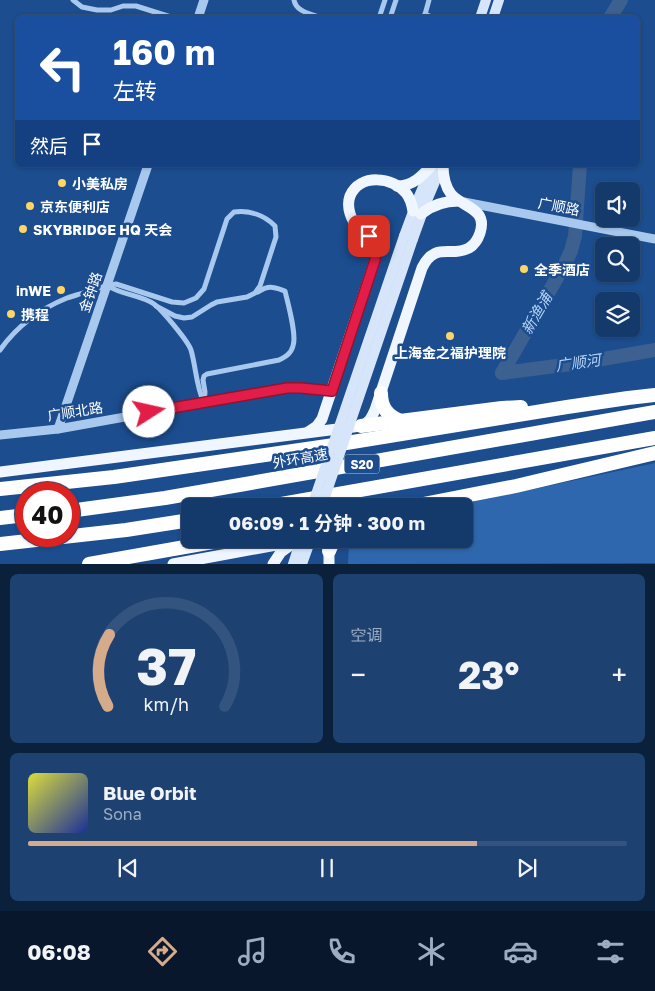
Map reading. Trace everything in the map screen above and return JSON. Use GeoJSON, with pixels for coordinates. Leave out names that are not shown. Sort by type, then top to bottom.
{"type":"FeatureCollection","features":[{"type":"Feature","properties":{"kind":"highway"},"geometry":{"type":"LineString","coordinates":[[381,393],[382,404],[387,412],[393,418],[400,421]]}},
{"type":"Feature","properties":{"kind":"highway"},"geometry":{"type":"LineString","coordinates":[[0,489],[114,477],[655,395]]}},
{"type":"Feature","properties":{"kind":"highway"},"geometry":{"type":"LineString","coordinates":[[361,426],[502,408],[567,407]]}},
{"type":"Feature","properties":{"kind":"highway","name":"外环高速"},"geometry":{"type":"LineString","coordinates":[[80,510],[165,498],[655,412]]}},
{"type":"Feature","properties":{"kind":"highway","name":"S20"},"geometry":{"type":"LineString","coordinates":[[315,498],[655,438]]}},
{"type":"Feature","properties":{"kind":"highway"},"geometry":{"type":"LineString","coordinates":[[456,498],[516,486],[655,453]]}},
{"type":"Feature","properties":{"kind":"highway"},"geometry":{"type":"LineString","coordinates":[[0,518],[15,516]]}},
{"type":"Feature","properties":{"kind":"highway"},"geometry":{"type":"LineString","coordinates":[[0,544],[126,530],[181,521]]}},
{"type":"Feature","properties":{"kind":"highway"},"geometry":{"type":"LineString","coordinates":[[89,564],[181,547]]}},
{"type":"Feature","properties":{"kind":"main road"},"geometry":{"type":"LineString","coordinates":[[481,15],[486,0]]}},
{"type":"Feature","properties":{"kind":"main road"},"geometry":{"type":"LineString","coordinates":[[494,15],[499,0]]}},
{"type":"Feature","properties":{"kind":"main road"},"geometry":{"type":"LineString","coordinates":[[397,186],[414,182],[430,167]]}},
{"type":"Feature","properties":{"kind":"main road"},"geometry":{"type":"LineString","coordinates":[[315,498],[417,213],[431,167]]}},
{"type":"Feature","properties":{"kind":"main road"},"geometry":{"type":"LineString","coordinates":[[417,213],[442,167]]}},
{"type":"Feature","properties":{"kind":"main road"},"geometry":{"type":"LineString","coordinates":[[0,472],[361,426],[371,419],[425,262],[430,256],[437,253],[446,251],[459,252],[467,249],[474,244],[479,236],[481,226],[478,215],[470,206],[459,200],[448,190],[443,167]]}},
{"type":"Feature","properties":{"kind":"main road"},"geometry":{"type":"LineString","coordinates":[[307,433],[312,431],[322,419],[376,257],[376,247],[373,240],[358,227],[352,217],[349,199],[352,192],[367,180],[380,180],[397,186],[404,191],[417,213]]}},
{"type":"Feature","properties":{"kind":"main road"},"geometry":{"type":"LineString","coordinates":[[417,213],[439,203],[459,200]]}},
{"type":"Feature","properties":{"kind":"main road"},"geometry":{"type":"LineString","coordinates":[[325,498],[408,238]]}},
{"type":"Feature","properties":{"kind":"main road"},"geometry":{"type":"LineString","coordinates":[[322,419],[322,426],[328,430]]}},
{"type":"Feature","properties":{"kind":"main road"},"geometry":{"type":"LineString","coordinates":[[173,564],[261,548]]}},
{"type":"Feature","properties":{"kind":"main road"},"geometry":{"type":"LineString","coordinates":[[251,550],[260,554],[271,564],[285,548]]}},
{"type":"Feature","properties":{"kind":"main road"},"geometry":{"type":"LineString","coordinates":[[293,564],[297,548]]}},
{"type":"Feature","properties":{"kind":"main road"},"geometry":{"type":"LineString","coordinates":[[302,564],[307,548]]}},
{"type":"Feature","properties":{"kind":"street"},"geometry":{"type":"LineString","coordinates":[[73,0],[82,7],[97,10],[136,6],[164,15]]}},
{"type":"Feature","properties":{"kind":"street"},"geometry":{"type":"LineString","coordinates":[[199,15],[204,0]]}},
{"type":"Feature","properties":{"kind":"street"},"geometry":{"type":"LineString","coordinates":[[294,0],[294,4],[299,10],[313,15]]}},
{"type":"Feature","properties":{"kind":"street"},"geometry":{"type":"LineString","coordinates":[[380,15],[385,0]]}},
{"type":"Feature","properties":{"kind":"street"},"geometry":{"type":"LineString","coordinates":[[391,15],[396,0]]}},
{"type":"Feature","properties":{"kind":"street"},"geometry":{"type":"LineString","coordinates":[[424,15],[429,0]]}},
{"type":"Feature","properties":{"kind":"street","name":"金钟路"},"geometry":{"type":"LineString","coordinates":[[58,429],[147,167]]}},
{"type":"Feature","properties":{"kind":"street","name":"广顺路"},"geometry":{"type":"LineString","coordinates":[[459,200],[655,239]]}},
{"type":"Feature","properties":{"kind":"street"},"geometry":{"type":"LineString","coordinates":[[0,350],[13,333],[40,312],[68,298],[107,285],[116,284],[172,302],[184,303],[196,298],[204,288],[227,219],[234,212],[244,211],[268,219],[275,226],[276,237],[260,286],[255,293]]}},
{"type":"Feature","properties":{"kind":"street"},"geometry":{"type":"LineString","coordinates":[[107,285],[114,290],[149,301],[175,316],[184,318],[192,317],[217,302],[247,297],[264,288],[272,287],[285,291],[294,336],[293,347],[288,356],[279,360],[207,374],[203,380],[204,403]]}},
{"type":"Feature","properties":{"kind":"street"},"geometry":{"type":"LineString","coordinates":[[156,306],[187,341],[191,349],[200,393],[204,403]]}},
{"type":"Feature","properties":{"kind":"street","name":"广顺北路"},"geometry":{"type":"LineString","coordinates":[[0,435],[58,429],[287,388],[332,391]]}},
{"type":"Feature","properties":{"kind":"shaded area"},"geometry":{"type":"Polygon","coordinates":[[[655,463],[655,563],[348,564],[349,548],[473,548],[473,502],[655,463]]]}},
{"type":"Feature","properties":{"kind":"waterway","name":"新渔浦"},"geometry":{"type":"LineString","coordinates":[[612,15],[621,0]]}},
{"type":"Feature","properties":{"kind":"waterway","name":"新渔浦"},"geometry":{"type":"LineString","coordinates":[[502,373],[571,251],[575,236],[580,167]]}},
{"type":"Feature","properties":{"kind":"waterway","name":"广顺河"},"geometry":{"type":"LineString","coordinates":[[502,373],[580,363],[655,350]]}},
{"type":"Feature","properties":{"kind":"place","name":"小美私房"},"geometry":{"type":"Point","coordinates":[62,183]}},
{"type":"Feature","properties":{"kind":"place","name":"京东便利店"},"geometry":{"type":"Point","coordinates":[30,206]}},
{"type":"Feature","properties":{"kind":"place","name":"SKYBRIDGE HQ 天会"},"geometry":{"type":"Point","coordinates":[23,229]}},
{"type":"Feature","properties":{"kind":"place","name":"全季酒店"},"geometry":{"type":"Point","coordinates":[524,269]}},
{"type":"Feature","properties":{"kind":"place","name":"inWE"},"geometry":{"type":"Point","coordinates":[61,290]}},
{"type":"Feature","properties":{"kind":"place","name":"携程"},"geometry":{"type":"Point","coordinates":[11,314]}},
{"type":"Feature","properties":{"kind":"place","name":"上海金之福护理院"},"geometry":{"type":"Point","coordinates":[450,336]}},
{"type":"Feature","properties":{"kind":"route"},"geometry":{"type":"LineString","coordinates":[[149,412],[287,388],[332,391],[375,260],[375,244],[369,236]]}}]}
